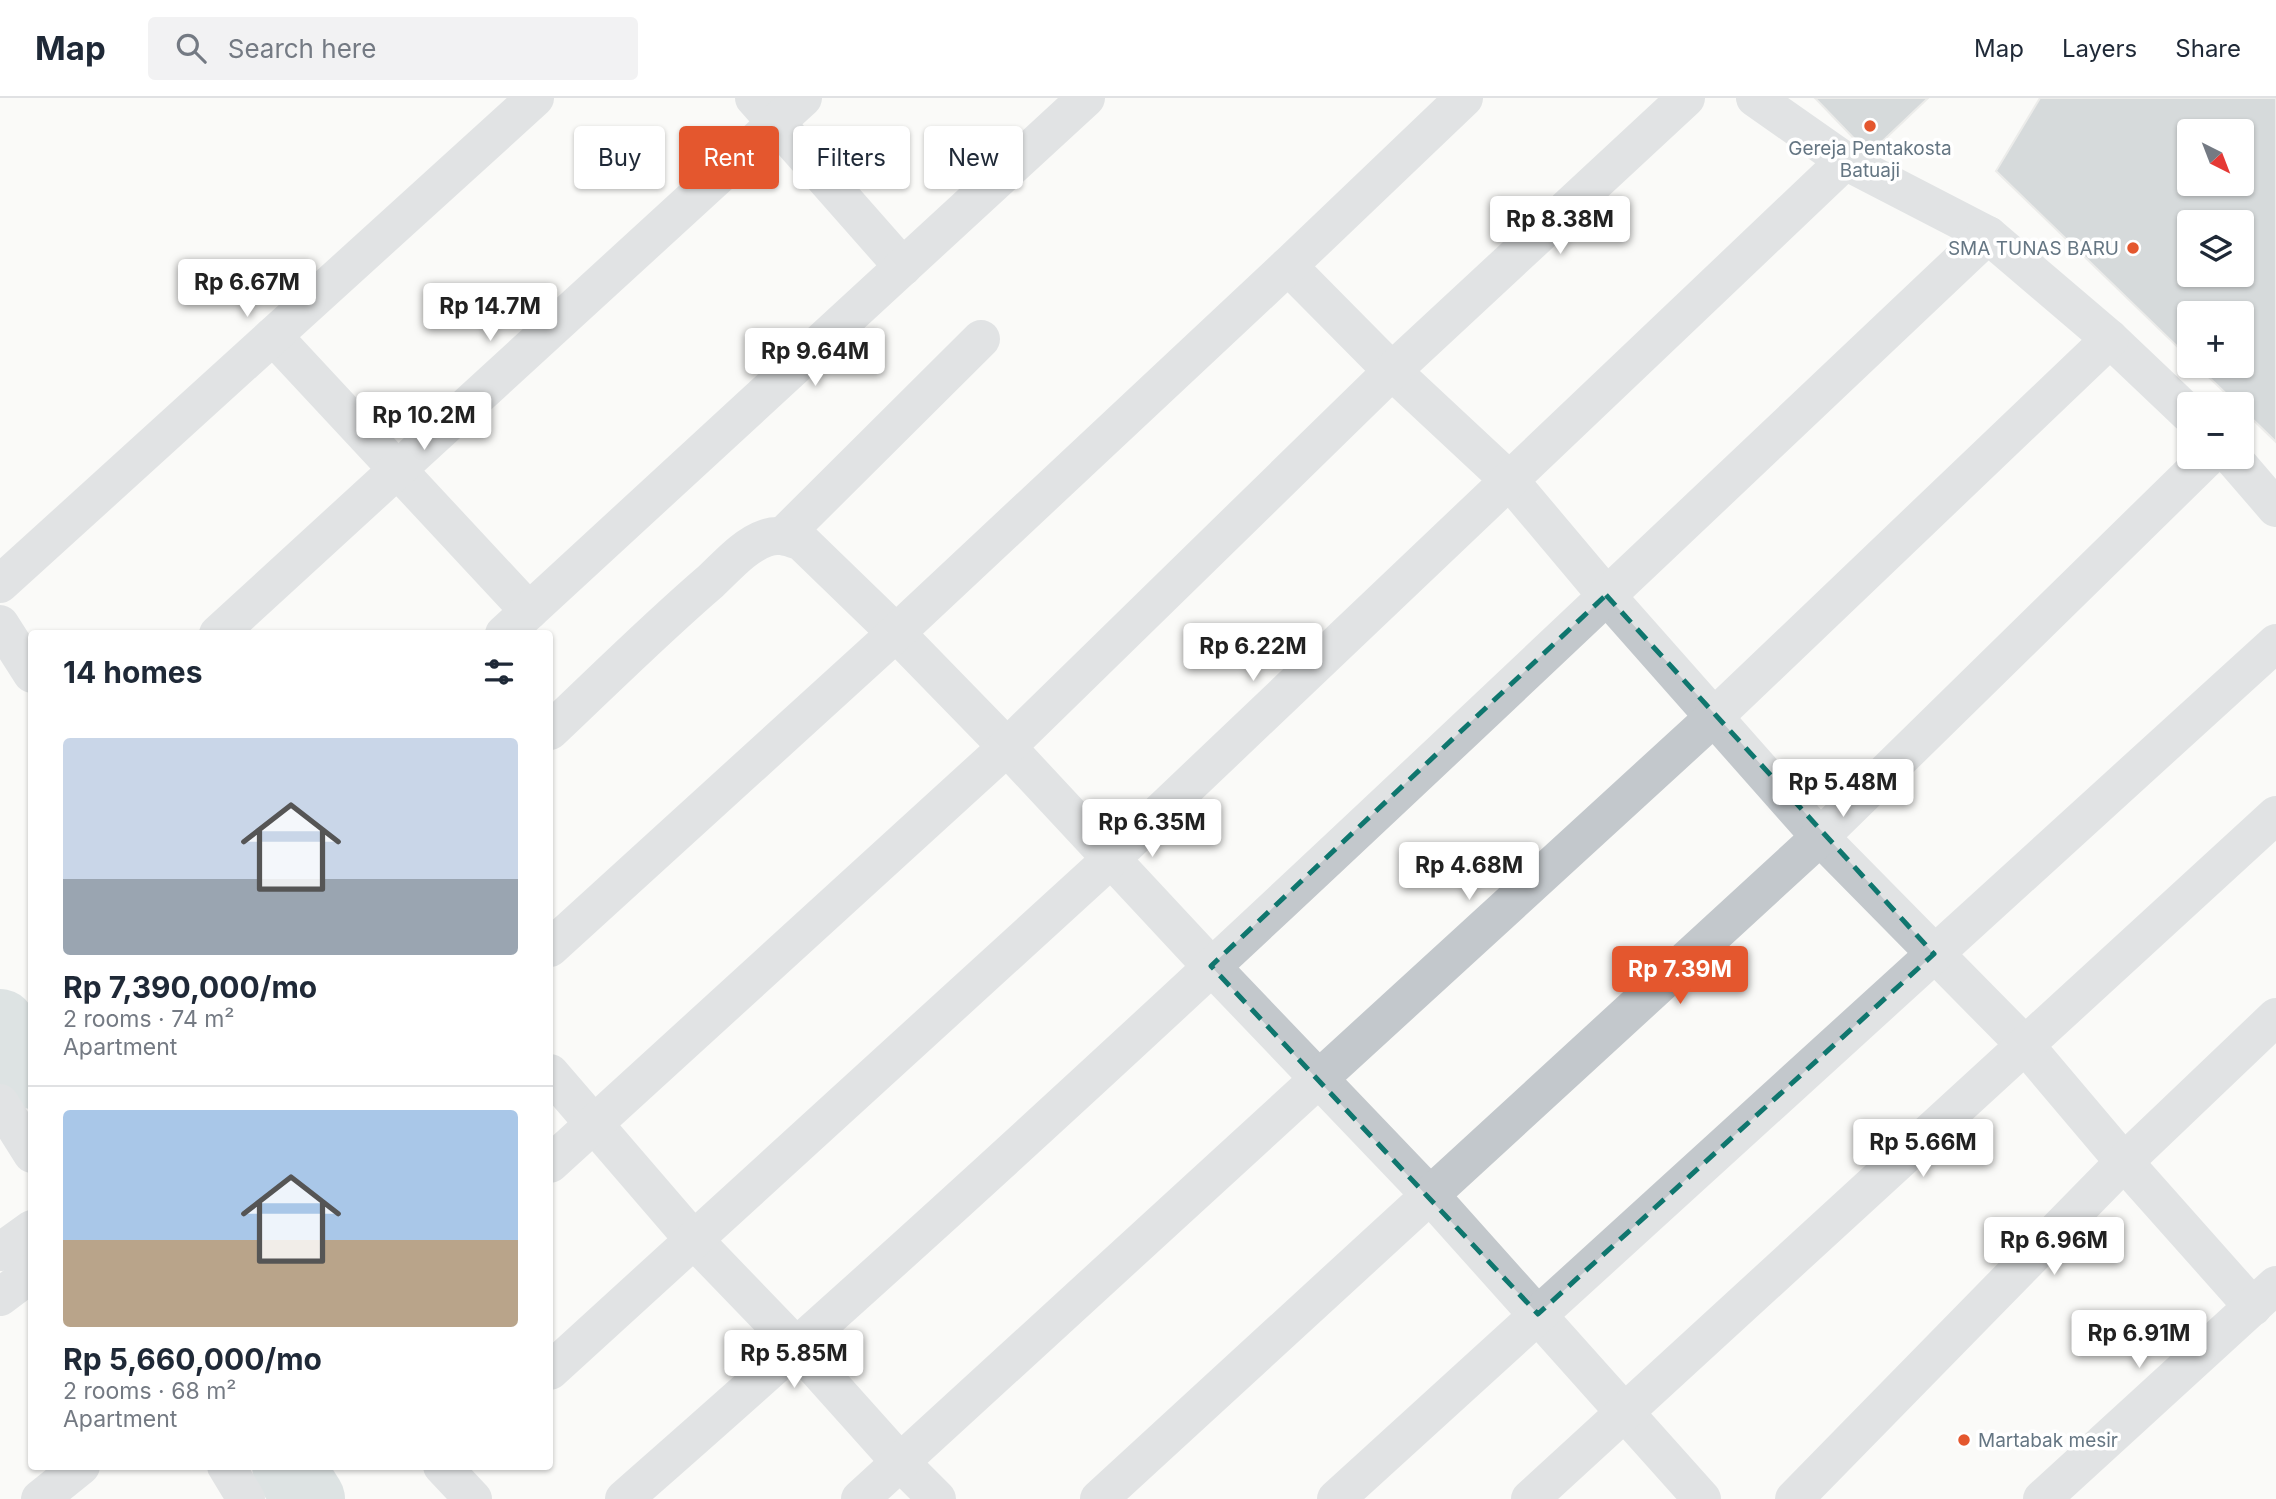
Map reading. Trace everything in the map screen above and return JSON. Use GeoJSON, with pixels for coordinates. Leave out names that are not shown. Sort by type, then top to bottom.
{"type":"FeatureCollection","features":[{"type":"Feature","properties":{"kind":"street"},"geometry":{"type":"LineString","coordinates":[[0,584],[535,98]]}},
{"type":"Feature","properties":{"kind":"street"},"geometry":{"type":"LineString","coordinates":[[273,336],[397,468],[517,622],[1086,98]]}},
{"type":"Feature","properties":{"kind":"street"},"geometry":{"type":"LineString","coordinates":[[553,945],[896,633],[1464,98]]}},
{"type":"Feature","properties":{"kind":"street"},"geometry":{"type":"LineString","coordinates":[[553,1161],[1007,747],[1392,371],[1686,98]]}},
{"type":"Feature","properties":{"kind":"street"},"geometry":{"type":"LineString","coordinates":[[1755,98],[1844,161],[1987,235],[2110,339],[2177,403]]}},
{"type":"Feature","properties":{"kind":"street"},"geometry":{"type":"LineString","coordinates":[[222,630],[778,106],[903,267]]}},
{"type":"Feature","properties":{"kind":"street"},"geometry":{"type":"LineString","coordinates":[[553,1368],[1111,859],[1844,161]]}},
{"type":"Feature","properties":{"kind":"street"},"geometry":{"type":"LineString","coordinates":[[624,1499],[797,1348],[1211,967],[1987,235]]}},
{"type":"Feature","properties":{"kind":"street"},"geometry":{"type":"LineString","coordinates":[[1288,266],[1392,371],[1510,481],[1606,595],[1820,837],[2025,1045],[2124,1162],[2265,1296],[2042,1499]]}},
{"type":"Feature","properties":{"kind":"street"},"geometry":{"type":"LineString","coordinates":[[783,536],[981,339]]}},
{"type":"Feature","properties":{"kind":"street"},"geometry":{"type":"LineString","coordinates":[[860,1499],[1321,1080],[1714,717],[2110,339]]}},
{"type":"Feature","properties":{"kind":"street"},"geometry":{"type":"LineString","coordinates":[[1099,1499],[1820,837],[2196,469]]}},
{"type":"Feature","properties":{"kind":"street"},"geometry":{"type":"LineString","coordinates":[[2242,469],[2276,508]]}},
{"type":"Feature","properties":{"kind":"street"},"geometry":{"type":"LineString","coordinates":[[553,728],[689,599],[746,550],[765,538],[783,536],[802,542],[896,633],[1007,747],[1211,967],[1430,1195],[1702,1499]]}},
{"type":"Feature","properties":{"kind":"street"},"geometry":{"type":"LineString","coordinates":[[0,624],[28,668]]}},
{"type":"Feature","properties":{"kind":"street"},"geometry":{"type":"LineString","coordinates":[[1336,1499],[2276,643]]}},
{"type":"Feature","properties":{"kind":"street"},"geometry":{"type":"LineString","coordinates":[[1530,1499],[2276,815]]}},
{"type":"Feature","properties":{"kind":"street"},"geometry":{"type":"LineString","coordinates":[[1794,1499],[2124,1162],[2276,1017]]}},
{"type":"Feature","properties":{"kind":"street"},"geometry":{"type":"LineString","coordinates":[[553,1076],[693,1239],[937,1499]]}},
{"type":"Feature","properties":{"kind":"street"},"geometry":{"type":"LineString","coordinates":[[0,1103],[28,1148]]}},
{"type":"Feature","properties":{"kind":"street"},"geometry":{"type":"LineString","coordinates":[[0,1252],[28,1232]]}},
{"type":"Feature","properties":{"kind":"street"},"geometry":{"type":"LineString","coordinates":[[0,1297],[28,1276]]}},
{"type":"Feature","properties":{"kind":"street"},"geometry":{"type":"LineString","coordinates":[[40,1499],[76,1470]]}},
{"type":"Feature","properties":{"kind":"street"},"geometry":{"type":"LineString","coordinates":[[228,1470],[246,1499]]}},
{"type":"Feature","properties":{"kind":"street"},"geometry":{"type":"LineString","coordinates":[[446,1470],[472,1499]]}},
{"type":"Feature","properties":{"kind":"highlighted area"},"geometry":{"type":"Polygon","coordinates":[[[1606,595],[1934,954],[1538,1314],[1211,966],[1606,595]]]}},
{"type":"Feature","properties":{"kind":"building","name":"Gereja Pentakosta Batuaji"},"geometry":{"type":"Polygon","coordinates":[[[1815,98],[1928,98],[1869,154],[1815,98]]]}},
{"type":"Feature","properties":{"kind":"building","name":"SMA TUNAS BARU"},"geometry":{"type":"Polygon","coordinates":[[[2040,98],[2276,98],[2276,442],[2254,421],[2254,392],[2224,392],[2210,378],[2254,378],[2254,301],[2177,301],[2177,346],[1996,171],[2040,98]]]}},
{"type":"Feature","properties":{"kind":"waterway"},"geometry":{"type":"LineString","coordinates":[[0,1025],[28,1067]]}},
{"type":"Feature","properties":{"kind":"waterway"},"geometry":{"type":"LineString","coordinates":[[291,1470],[309,1499]]}},
{"type":"Feature","properties":{"kind":"place","name":"Gereja Pentakosta Batuaji"},"geometry":{"type":"Point","coordinates":[1870,126]}},
{"type":"Feature","properties":{"kind":"place","name":"SMA TUNAS BARU"},"geometry":{"type":"Point","coordinates":[2133,248]}},
{"type":"Feature","properties":{"kind":"place","name":"Martabak mesir"},"geometry":{"type":"Point","coordinates":[1964,1440]}}]}
